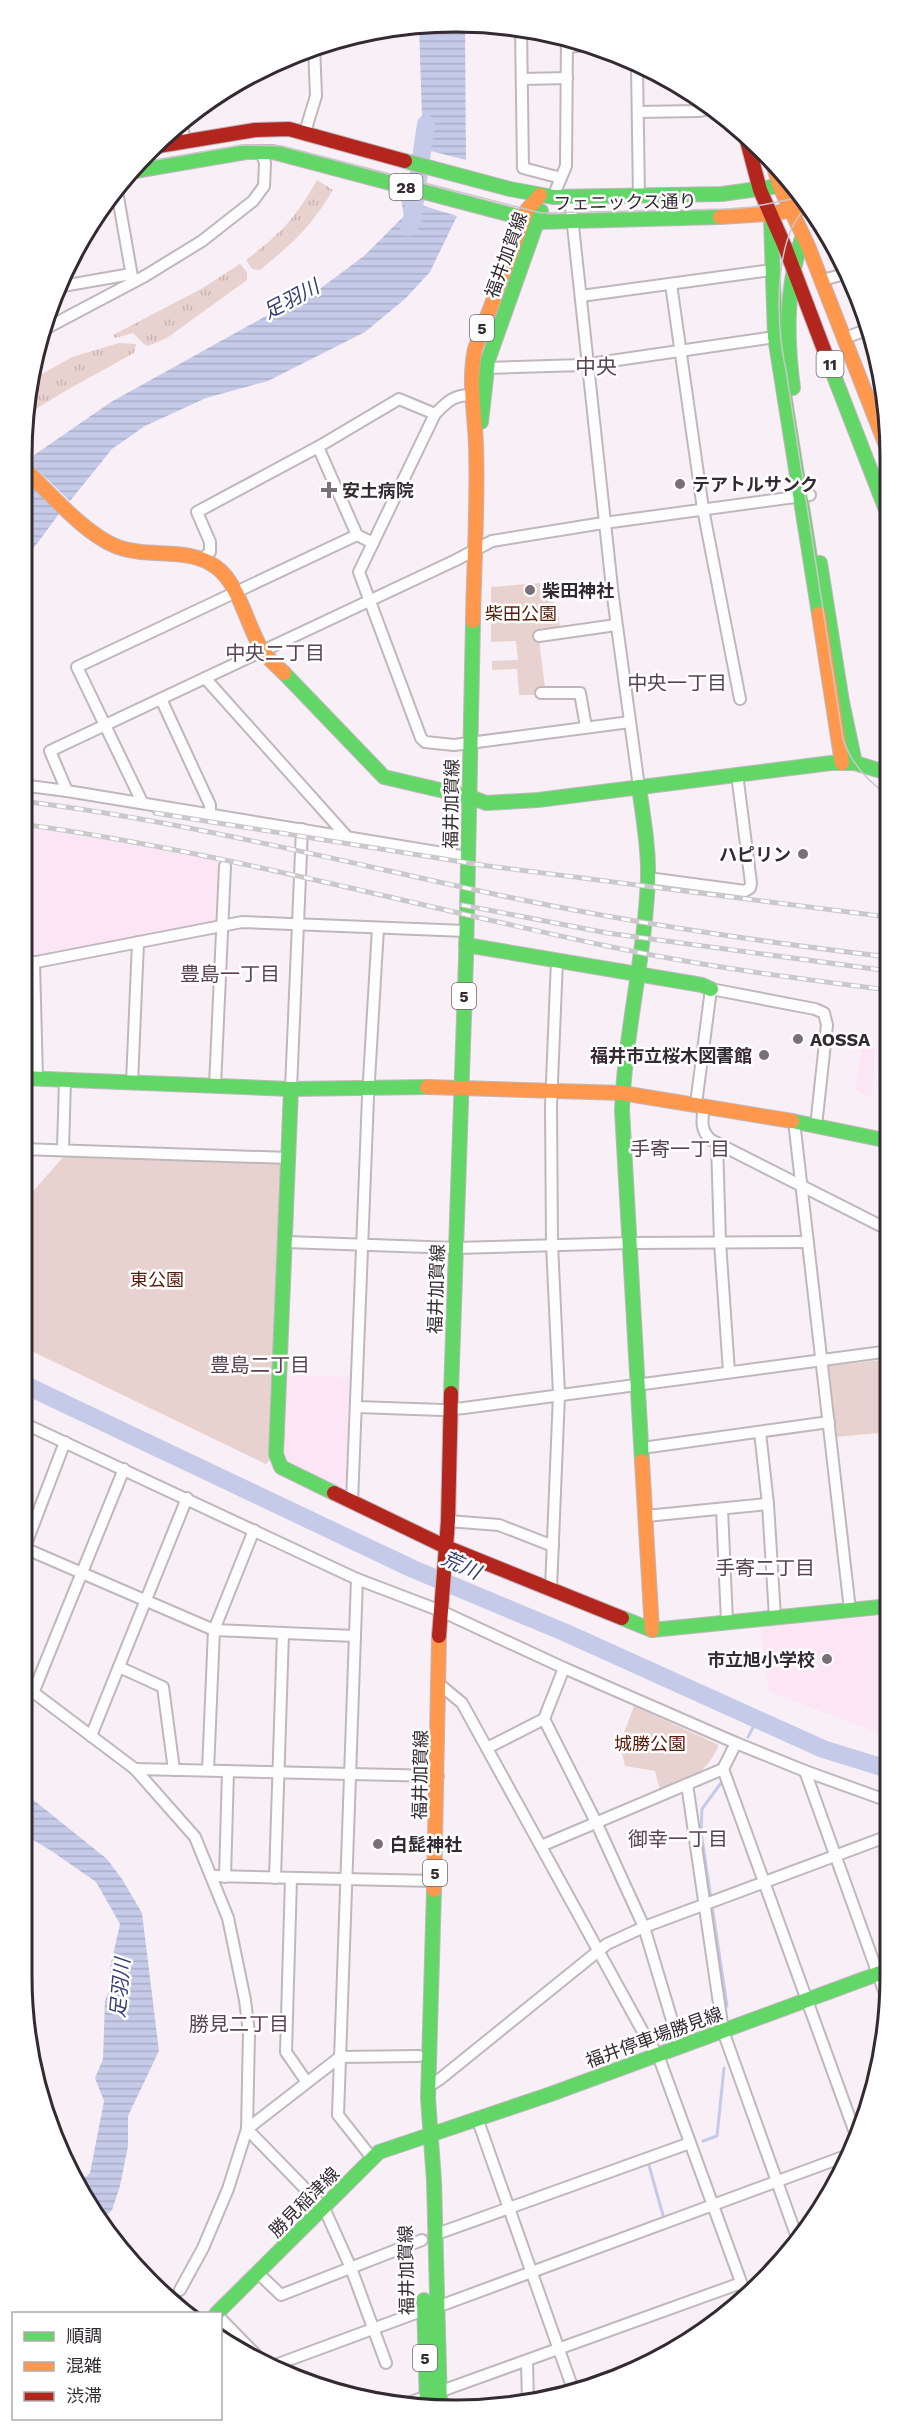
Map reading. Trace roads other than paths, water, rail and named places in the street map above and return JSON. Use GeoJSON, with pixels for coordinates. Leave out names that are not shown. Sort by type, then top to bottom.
{"type":"FeatureCollection","features":[{"type":"Feature","properties":{"kind":"main road","name":"フェニックス通り"},"geometry":{"type":"LineString","coordinates":[[168,144],[255,130],[289,129],[510,189],[570,198],[722,194],[784,187]]}},
{"type":"Feature","properties":{"kind":"main road"},"geometry":{"type":"LineString","coordinates":[[749,150],[760,190],[771,214],[771,270],[775,337],[842,702],[849,763]]}},
{"type":"Feature","properties":{"kind":"main road","name":"フェニックス通り"},"geometry":{"type":"LineString","coordinates":[[143,170],[261,151],[304,159],[538,222],[573,223],[771,214],[801,209]]}},
{"type":"Feature","properties":{"kind":"main road"},"geometry":{"type":"LineString","coordinates":[[788,192],[791,211]]}},
{"type":"Feature","properties":{"kind":"main road","name":"福井加賀線"},"geometry":{"type":"LineString","coordinates":[[433,2400],[428,2238],[434,2181],[429,2134],[429,2086],[441,1607],[448,1521],[470,797],[476,445],[471,395],[472,363],[475,349],[524,218],[530,205],[547,196]]}},
{"type":"Feature","properties":{"kind":"main road","name":"福井加賀線"},"geometry":{"type":"LineString","coordinates":[[476,445],[483,411],[486,368],[547,196]]}},
{"type":"Feature","properties":{"kind":"main road","name":"11"},"geometry":{"type":"LineString","coordinates":[[791,211],[822,280],[880,430]]}},
{"type":"Feature","properties":{"kind":"main road","name":"11"},"geometry":{"type":"LineString","coordinates":[[771,214],[880,494]]}},
{"type":"Feature","properties":{"kind":"main road"},"geometry":{"type":"LineString","coordinates":[[805,495],[791,380],[787,325],[792,268],[803,235],[810,222]]}},
{"type":"Feature","properties":{"kind":"main road"},"geometry":{"type":"LineString","coordinates":[[32,476],[88,529],[104,541],[120,548],[145,553],[179,553],[203,558],[227,578],[263,651],[384,777],[493,803],[849,763],[880,771]]}},
{"type":"Feature","properties":{"kind":"main road"},"geometry":{"type":"LineString","coordinates":[[639,787],[648,878],[622,1093],[652,1630]]}},
{"type":"Feature","properties":{"kind":"main road"},"geometry":{"type":"LineString","coordinates":[[466,938],[557,960],[711,988]]}},
{"type":"Feature","properties":{"kind":"main road"},"geometry":{"type":"LineString","coordinates":[[32,1079],[291,1089],[551,1089],[622,1093],[794,1121],[880,1139]]}},
{"type":"Feature","properties":{"kind":"main road"},"geometry":{"type":"LineString","coordinates":[[291,1089],[276,1454],[281,1467],[446,1546],[652,1630],[880,1607]]}},
{"type":"Feature","properties":{"kind":"main road","name":"福井停車場勝見線"},"geometry":{"type":"LineString","coordinates":[[429,2134],[658,2055],[880,1973]]}},
{"type":"Feature","properties":{"kind":"main road","name":"勝見稲津線"},"geometry":{"type":"LineString","coordinates":[[217,2312],[379,2152],[429,2134]]}},
{"type":"Feature","properties":{"kind":"street"},"geometry":{"type":"LineString","coordinates":[[521,37],[523,168],[561,178]]}},
{"type":"Feature","properties":{"kind":"street"},"geometry":{"type":"LineString","coordinates":[[547,196],[561,178],[566,166],[567,46]]}},
{"type":"Feature","properties":{"kind":"street"},"geometry":{"type":"LineString","coordinates":[[310,133],[316,96],[314,56]]}},
{"type":"Feature","properties":{"kind":"street"},"geometry":{"type":"LineString","coordinates":[[637,72],[639,197]]}},
{"type":"Feature","properties":{"kind":"street"},"geometry":{"type":"LineString","coordinates":[[523,79],[567,78]]}},
{"type":"Feature","properties":{"kind":"street"},"geometry":{"type":"LineString","coordinates":[[638,112],[702,110]]}},
{"type":"Feature","properties":{"kind":"street"},"geometry":{"type":"LineString","coordinates":[[183,131],[184,142]]}},
{"type":"Feature","properties":{"kind":"street"},"geometry":{"type":"LineString","coordinates":[[53,324],[202,241],[260,194],[264,186],[265,163],[261,151]]}},
{"type":"Feature","properties":{"kind":"street"},"geometry":{"type":"LineString","coordinates":[[570,198],[616,625],[639,787]]}},
{"type":"Feature","properties":{"kind":"street"},"geometry":{"type":"LineString","coordinates":[[118,199],[132,278]]}},
{"type":"Feature","properties":{"kind":"street"},"geometry":{"type":"LineString","coordinates":[[581,296],[771,270]]}},
{"type":"Feature","properties":{"kind":"street"},"geometry":{"type":"LineString","coordinates":[[822,280],[840,275]]}},
{"type":"Feature","properties":{"kind":"street"},"geometry":{"type":"LineString","coordinates":[[67,286],[132,278]]}},
{"type":"Feature","properties":{"kind":"street"},"geometry":{"type":"LineString","coordinates":[[671,284],[703,509],[741,699]]}},
{"type":"Feature","properties":{"kind":"street"},"geometry":{"type":"LineString","coordinates":[[787,325],[791,314],[798,309],[806,310],[812,318]]}},
{"type":"Feature","properties":{"kind":"street"},"geometry":{"type":"LineString","coordinates":[[845,338],[862,332]]}},
{"type":"Feature","properties":{"kind":"street"},"geometry":{"type":"LineString","coordinates":[[486,368],[589,364],[775,337]]}},
{"type":"Feature","properties":{"kind":"street"},"geometry":{"type":"LineString","coordinates":[[471,395],[459,395],[451,399],[435,414],[359,573],[422,741],[453,745],[630,722]]}},
{"type":"Feature","properties":{"kind":"street"},"geometry":{"type":"LineString","coordinates":[[203,558],[210,552],[210,542],[196,512],[318,447],[399,399],[435,414]]}},
{"type":"Feature","properties":{"kind":"street"},"geometry":{"type":"LineString","coordinates":[[870,404],[877,402]]}},
{"type":"Feature","properties":{"kind":"street"},"geometry":{"type":"LineString","coordinates":[[318,447],[357,535],[373,543]]}},
{"type":"Feature","properties":{"kind":"street"},"geometry":{"type":"LineString","coordinates":[[67,791],[50,751],[492,541],[805,495]]}},
{"type":"Feature","properties":{"kind":"street"},"geometry":{"type":"LineString","coordinates":[[142,802],[77,667],[357,535]]}},
{"type":"Feature","properties":{"kind":"street"},"geometry":{"type":"LineString","coordinates":[[539,636],[616,625]]}},
{"type":"Feature","properties":{"kind":"street"},"geometry":{"type":"LineString","coordinates":[[205,678],[349,839]]}},
{"type":"Feature","properties":{"kind":"street"},"geometry":{"type":"LineString","coordinates":[[540,693],[580,693],[586,727]]}},
{"type":"Feature","properties":{"kind":"street"},"geometry":{"type":"LineString","coordinates":[[161,699],[210,805],[210,815]]}},
{"type":"Feature","properties":{"kind":"street"},"geometry":{"type":"LineString","coordinates":[[648,878],[745,891],[750,888],[737,774]]}},
{"type":"Feature","properties":{"kind":"street"},"geometry":{"type":"LineString","coordinates":[[32,786],[142,802],[349,839],[461,856]]}},
{"type":"Feature","properties":{"kind":"street"},"geometry":{"type":"LineString","coordinates":[[291,1089],[302,829]]}},
{"type":"Feature","properties":{"kind":"street"},"geometry":{"type":"LineString","coordinates":[[215,1086],[225,866]]}},
{"type":"Feature","properties":{"kind":"street"},"geometry":{"type":"LineString","coordinates":[[37,1079],[34,962],[242,922],[378,928],[466,938]]}},
{"type":"Feature","properties":{"kind":"street"},"geometry":{"type":"LineString","coordinates":[[352,1502],[368,1089],[378,928]]}},
{"type":"Feature","properties":{"kind":"street"},"geometry":{"type":"LineString","coordinates":[[132,1083],[138,942]]}},
{"type":"Feature","properties":{"kind":"street"},"geometry":{"type":"LineString","coordinates":[[551,1589],[559,1394],[552,1244],[551,1089],[557,960]]}},
{"type":"Feature","properties":{"kind":"street"},"geometry":{"type":"LineString","coordinates":[[816,1126],[827,1025],[824,1013],[711,988],[700,1105],[703,1128],[709,1138],[880,1226]]}},
{"type":"Feature","properties":{"kind":"street"},"geometry":{"type":"LineString","coordinates":[[63,1149],[65,1080]]}},
{"type":"Feature","properties":{"kind":"street"},"geometry":{"type":"LineString","coordinates":[[794,1121],[850,1610]]}},
{"type":"Feature","properties":{"kind":"street"},"geometry":{"type":"LineString","coordinates":[[717,1143],[720,1242],[729,1372]]}},
{"type":"Feature","properties":{"kind":"street"},"geometry":{"type":"LineString","coordinates":[[32,1149],[289,1158]]}},
{"type":"Feature","properties":{"kind":"street"},"geometry":{"type":"LineString","coordinates":[[286,1242],[456,1248],[552,1244],[808,1242]]}},
{"type":"Feature","properties":{"kind":"street"},"geometry":{"type":"LineString","coordinates":[[357,1407],[450,1409],[880,1352]]}},
{"type":"Feature","properties":{"kind":"street"},"geometry":{"type":"LineString","coordinates":[[642,1448],[829,1422]]}},
{"type":"Feature","properties":{"kind":"street"},"geometry":{"type":"LineString","coordinates":[[32,1427],[357,1579],[441,1607],[564,1668],[736,1743],[805,1772],[880,1798]]}},
{"type":"Feature","properties":{"kind":"street"},"geometry":{"type":"LineString","coordinates":[[760,1432],[768,1504],[775,1617]]}},
{"type":"Feature","properties":{"kind":"street"},"geometry":{"type":"LineString","coordinates":[[32,1528],[65,1442]]}},
{"type":"Feature","properties":{"kind":"street"},"geometry":{"type":"LineString","coordinates":[[124,1469],[33,1693],[135,1769],[195,1837],[228,1918],[245,2000],[249,2033],[247,2129],[228,2189],[203,2248],[180,2290]]}},
{"type":"Feature","properties":{"kind":"street"},"geometry":{"type":"LineString","coordinates":[[91,1736],[187,1498]]}},
{"type":"Feature","properties":{"kind":"street"},"geometry":{"type":"LineString","coordinates":[[646,1516],[768,1504]]}},
{"type":"Feature","properties":{"kind":"street"},"geometry":{"type":"LineString","coordinates":[[722,1509],[727,1622]]}},
{"type":"Feature","properties":{"kind":"street"},"geometry":{"type":"LineString","coordinates":[[448,1521],[499,1525],[553,1546]]}},
{"type":"Feature","properties":{"kind":"street"},"geometry":{"type":"LineString","coordinates":[[208,1770],[214,1630],[254,1530]]}},
{"type":"Feature","properties":{"kind":"street"},"geometry":{"type":"LineString","coordinates":[[32,1555],[81,1573],[214,1630],[355,1636]]}},
{"type":"Feature","properties":{"kind":"street"},"geometry":{"type":"LineString","coordinates":[[357,1579],[338,2115],[372,2158]]}},
{"type":"Feature","properties":{"kind":"street"},"geometry":{"type":"LineString","coordinates":[[275,1878],[283,1633]]}},
{"type":"Feature","properties":{"kind":"street"},"geometry":{"type":"LineString","coordinates":[[119,1667],[163,1686],[174,1770]]}},
{"type":"Feature","properties":{"kind":"street"},"geometry":{"type":"LineString","coordinates":[[487,1748],[544,1719],[564,1668]]}},
{"type":"Feature","properties":{"kind":"street"},"geometry":{"type":"LineString","coordinates":[[433,2400],[559,2349],[743,2288],[658,2055],[648,2041],[462,1703],[439,1684]]}},
{"type":"Feature","properties":{"kind":"street"},"geometry":{"type":"LineString","coordinates":[[544,1719],[596,1822],[644,1927],[680,2047]]}},
{"type":"Feature","properties":{"kind":"street"},"geometry":{"type":"LineString","coordinates":[[542,1846],[723,1768],[736,1743]]}},
{"type":"Feature","properties":{"kind":"street"},"geometry":{"type":"LineString","coordinates":[[723,1768],[853,2126]]}},
{"type":"Feature","properties":{"kind":"street"},"geometry":{"type":"LineString","coordinates":[[135,1769],[438,1776]]}},
{"type":"Feature","properties":{"kind":"street"},"geometry":{"type":"LineString","coordinates":[[225,1877],[228,1771]]}},
{"type":"Feature","properties":{"kind":"street"},"geometry":{"type":"LineString","coordinates":[[805,1772],[836,1856],[880,1962]]}},
{"type":"Feature","properties":{"kind":"street"},"geometry":{"type":"LineString","coordinates":[[687,1784],[723,2031],[795,2231]]}},
{"type":"Feature","properties":{"kind":"street"},"geometry":{"type":"LineString","coordinates":[[429,2086],[607,1944],[644,1927],[880,1839]]}},
{"type":"Feature","properties":{"kind":"street"},"geometry":{"type":"LineString","coordinates":[[212,1876],[435,1881]]}},
{"type":"Feature","properties":{"kind":"street"},"geometry":{"type":"LineString","coordinates":[[291,1878],[286,2052],[306,2081]]}},
{"type":"Feature","properties":{"kind":"street"},"geometry":{"type":"LineString","coordinates":[[247,2129],[306,2081],[340,2057],[419,2056]]}},
{"type":"Feature","properties":{"kind":"street"},"geometry":{"type":"LineString","coordinates":[[477,2118],[571,2384]]}},
{"type":"Feature","properties":{"kind":"street"},"geometry":{"type":"LineString","coordinates":[[247,2129],[324,2208],[351,2268],[386,2363]]}},
{"type":"Feature","properties":{"kind":"street"},"geometry":{"type":"LineString","coordinates":[[258,2273],[280,2295],[428,2238],[690,2143]]}},
{"type":"Feature","properties":{"kind":"street"},"geometry":{"type":"LineString","coordinates":[[280,2362],[839,2158]]}},
{"type":"Feature","properties":{"kind":"street"},"geometry":{"type":"LineString","coordinates":[[222,2320],[248,2346]]}},
{"type":"Feature","properties":{"kind":"street"},"geometry":{"type":"LineString","coordinates":[[527,2361],[528,2394]]}},
{"type":"Feature","properties":{"kind":"water"},"geometry":{"type":"Polygon","coordinates":[[[465,32],[466,160],[423,149],[419,33],[465,32]]]}},
{"type":"Feature","properties":{"kind":"water"},"geometry":{"type":"Polygon","coordinates":[[[401,199],[457,216],[430,272],[405,299],[365,332],[268,381],[206,398],[145,426],[112,449],[70,501],[32,465],[32,457],[111,402],[266,316],[302,302],[364,256],[404,216],[401,199]]]}},
{"type":"Feature","properties":{"kind":"water"},"geometry":{"type":"Polygon","coordinates":[[[32,481],[62,510],[32,550],[32,481]]]}},
{"type":"Feature","properties":{"kind":"water"},"geometry":{"type":"Polygon","coordinates":[[[32,1799],[107,1859],[142,1913],[159,2051],[128,2116],[128,2146],[120,2186],[112,2210],[106,2216],[83,2179],[90,2173],[104,2101],[95,2078],[103,2059],[105,2001],[110,1988],[110,1968],[120,1924],[96,1882],[32,1839],[32,1799]]]}},
{"type":"Feature","properties":{"kind":"waterway","name":"足羽川"},"geometry":{"type":"LineString","coordinates":[[409,227],[412,221],[426,124]]}},
{"type":"Feature","properties":{"kind":"waterway","name":"荒川"},"geometry":{"type":"LineString","coordinates":[[32,1388],[413,1569],[564,1632],[823,1749],[880,1767]]}},
{"type":"Feature","properties":{"kind":"waterway"},"geometry":{"type":"LineString","coordinates":[[748,1737],[757,1720]]}},
{"type":"Feature","properties":{"kind":"waterway"},"geometry":{"type":"LineString","coordinates":[[721,1783],[702,1809],[701,1832],[727,2006]]}},
{"type":"Feature","properties":{"kind":"waterway"},"geometry":{"type":"LineString","coordinates":[[703,2141],[717,2136],[724,2068]]}},
{"type":"Feature","properties":{"kind":"waterway"},"geometry":{"type":"LineString","coordinates":[[648,2162],[663,2215]]}},
{"type":"Feature","properties":{"kind":"tram line"},"geometry":{"type":"LineString","coordinates":[[152,161],[242,145],[282,146],[541,213],[726,209],[752,207],[794,199]]}},
{"type":"Feature","properties":{"kind":"tram line"},"geometry":{"type":"LineString","coordinates":[[803,212],[796,220],[788,238],[783,260],[780,284],[780,331],[843,739],[850,756],[861,771],[880,789]]}},
{"type":"Feature","properties":{"kind":"railway"},"geometry":{"type":"LineString","coordinates":[[32,803],[145,820],[268,844],[513,898],[607,916],[747,939],[880,956]]}},
{"type":"Feature","properties":{"kind":"railway"},"geometry":{"type":"LineString","coordinates":[[155,813],[488,866],[880,916]]}},
{"type":"Feature","properties":{"kind":"railway"},"geometry":{"type":"LineString","coordinates":[[32,826],[95,835],[242,864],[677,960],[880,989]]}},
{"type":"Feature","properties":{"kind":"railway"},"geometry":{"type":"LineString","coordinates":[[462,905],[607,933],[880,970]]}},
{"type":"Feature","properties":{"kind":"place","name":"テアトルサンク"},"geometry":{"type":"Point","coordinates":[680,484]}},
{"type":"Feature","properties":{"kind":"place","name":"安土病院"},"geometry":{"type":"Point","coordinates":[329,490]}},
{"type":"Feature","properties":{"kind":"place","name":"柴田神社"},"geometry":{"type":"Point","coordinates":[530,590]}},
{"type":"Feature","properties":{"kind":"place","name":"ハピリン"},"geometry":{"type":"Point","coordinates":[803,854]}},
{"type":"Feature","properties":{"kind":"place","name":"AOSSA"},"geometry":{"type":"Point","coordinates":[798,1039]}},
{"type":"Feature","properties":{"kind":"place","name":"福井市立桜木図書館"},"geometry":{"type":"Point","coordinates":[764,1055]}},
{"type":"Feature","properties":{"kind":"place","name":"市立旭小学校"},"geometry":{"type":"Point","coordinates":[827,1659]}},
{"type":"Feature","properties":{"kind":"place","name":"白髭神社"},"geometry":{"type":"Point","coordinates":[378,1844]}},
{"type":"Feature","properties":{"kind":"district","name":"中央"},"geometry":{"type":"Point","coordinates":[596,366]}},
{"type":"Feature","properties":{"kind":"district","name":"中央二丁目"},"geometry":{"type":"Point","coordinates":[275,653]}},
{"type":"Feature","properties":{"kind":"district","name":"中央一丁目"},"geometry":{"type":"Point","coordinates":[677,683]}},
{"type":"Feature","properties":{"kind":"district","name":"豊島一丁目"},"geometry":{"type":"Point","coordinates":[230,974]}},
{"type":"Feature","properties":{"kind":"district","name":"手寄一丁目"},"geometry":{"type":"Point","coordinates":[680,1149]}},
{"type":"Feature","properties":{"kind":"district","name":"豊島二丁目"},"geometry":{"type":"Point","coordinates":[260,1365]}},
{"type":"Feature","properties":{"kind":"district","name":"手寄二丁目"},"geometry":{"type":"Point","coordinates":[765,1568]}},
{"type":"Feature","properties":{"kind":"district","name":"御幸一丁目"},"geometry":{"type":"Point","coordinates":[678,1839]}},
{"type":"Feature","properties":{"kind":"district","name":"勝見二丁目"},"geometry":{"type":"Point","coordinates":[239,2024]}},
{"type":"Feature","properties":{"kind":"park label","name":"柴田公園"},"geometry":{"type":"Point","coordinates":[521,613]}},
{"type":"Feature","properties":{"kind":"park label","name":"東公園"},"geometry":{"type":"Point","coordinates":[157,1279]}},
{"type":"Feature","properties":{"kind":"park label","name":"城勝公園"},"geometry":{"type":"Point","coordinates":[650,1743]}}]}
